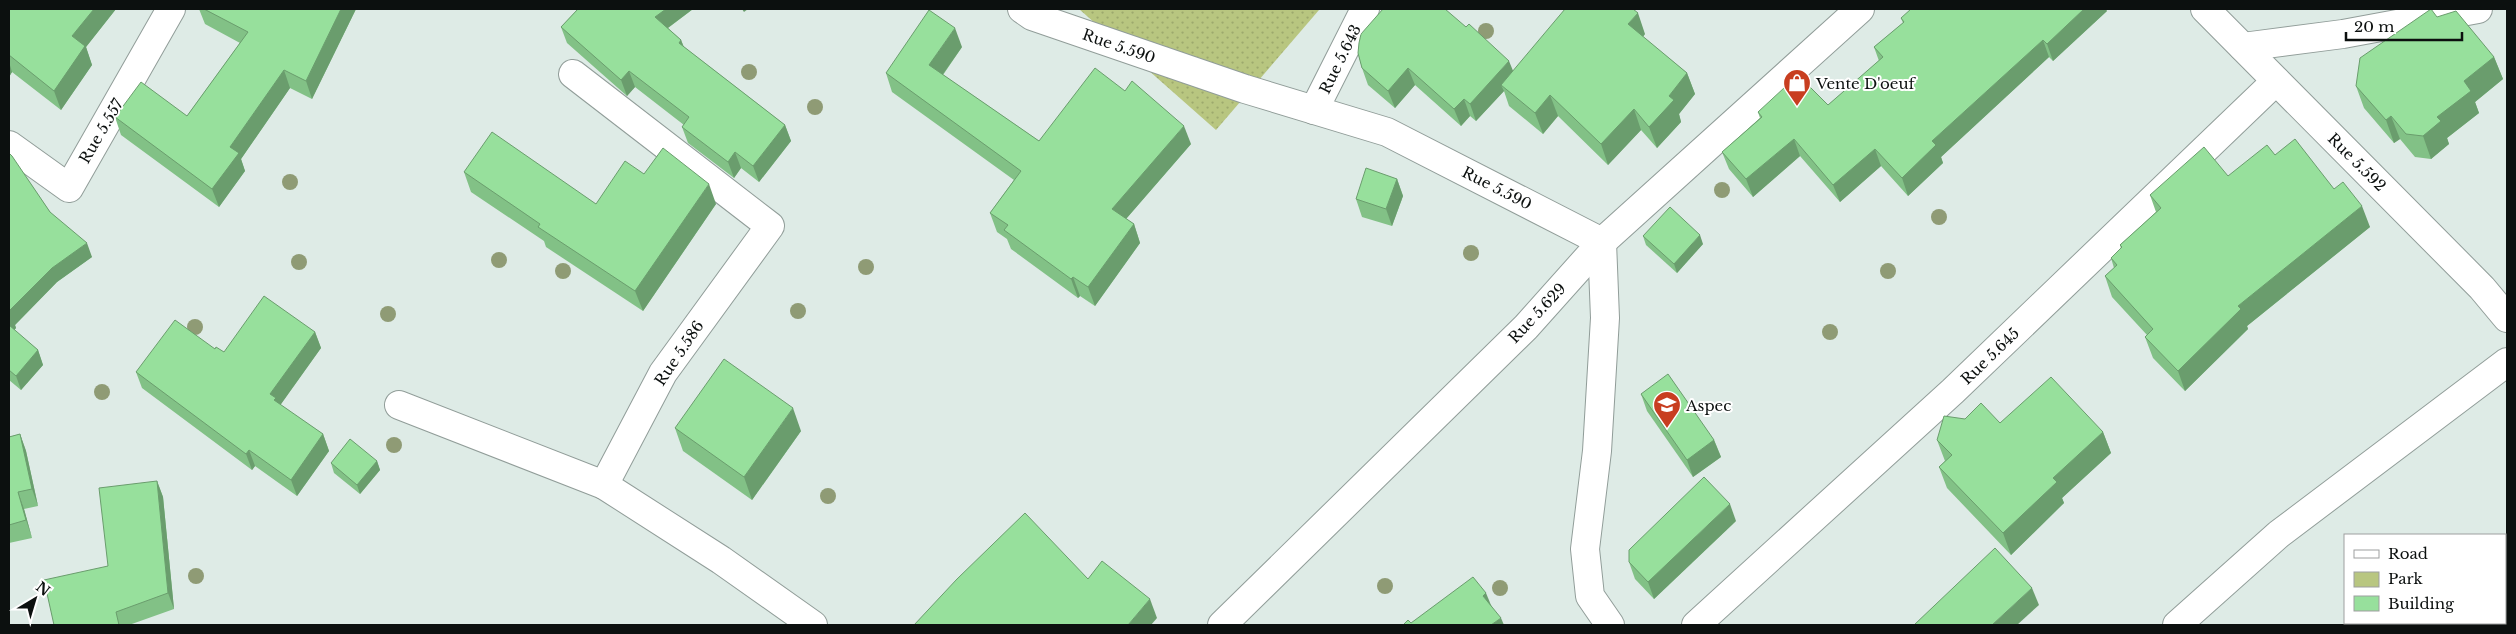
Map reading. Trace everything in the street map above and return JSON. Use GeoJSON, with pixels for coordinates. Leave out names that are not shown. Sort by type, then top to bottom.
{"type":"FeatureCollection","features":[{"type":"Feature","properties":{"kind":"street","name":"Rue 5.557"},"geometry":{"type":"LineString","coordinates":[[9,145],[69,188],[171,9]]}},
{"type":"Feature","properties":{"kind":"street","name":"Rue 5.590"},"geometry":{"type":"LineString","coordinates":[[1022,9],[1041,19],[1245,89],[1387,132],[1602,242]]}},
{"type":"Feature","properties":{"kind":"street","name":"Rue 5.643"},"geometry":{"type":"LineString","coordinates":[[1314,110],[1365,9]]}},
{"type":"Feature","properties":{"kind":"street","name":"Rue 5.629"},"geometry":{"type":"LineString","coordinates":[[1222,625],[1526,327],[1602,242],[1860,9]]}},
{"type":"Feature","properties":{"kind":"street","name":"Rue 5.592"},"geometry":{"type":"LineString","coordinates":[[2205,9],[2482,288],[2507,318]]}},
{"type":"Feature","properties":{"kind":"street"},"geometry":{"type":"LineString","coordinates":[[2243,47],[2343,34],[2478,9]]}},
{"type":"Feature","properties":{"kind":"street","name":"Rue 5.586"},"geometry":{"type":"LineString","coordinates":[[573,74],[770,226],[663,373],[604,485]]}},
{"type":"Feature","properties":{"kind":"street","name":"Rue 5.645"},"geometry":{"type":"LineString","coordinates":[[1696,625],[1953,391],[2276,80]]}},
{"type":"Feature","properties":{"kind":"street"},"geometry":{"type":"LineString","coordinates":[[1602,242],[1605,318],[1597,451],[1585,549],[1590,596],[1610,625]]}},
{"type":"Feature","properties":{"kind":"street"},"geometry":{"type":"LineString","coordinates":[[2177,625],[2279,534],[2507,362]]}},
{"type":"Feature","properties":{"kind":"street"},"geometry":{"type":"LineString","coordinates":[[399,405],[604,485],[721,560],[813,625]]}},
{"type":"Feature","properties":{"kind":"green space"},"geometry":{"type":"Polygon","coordinates":[[[1079,9],[1318,9],[1319,10],[1216,130],[1079,9]]]}},
{"type":"Feature","properties":{"kind":"building"},"geometry":{"type":"Polygon","coordinates":[[[9,9],[94,9],[72,36],[85,46],[54,91],[9,55],[9,9]]]}},
{"type":"Feature","properties":{"kind":"building"},"geometry":{"type":"Polygon","coordinates":[[[204,9],[341,9],[306,81],[284,70],[230,147],[239,153],[212,189],[115,117],[141,82],[187,116],[248,32],[204,9]]]}},
{"type":"Feature","properties":{"kind":"building"},"geometry":{"type":"Polygon","coordinates":[[[578,9],[666,9],[655,17],[681,40],[679,43],[785,125],[753,166],[735,152],[728,162],[682,127],[689,117],[629,71],[621,80],[561,27],[578,9]]]}},
{"type":"Feature","properties":{"kind":"building"},"geometry":{"type":"Polygon","coordinates":[[[1383,9],[1445,9],[1466,27],[1469,24],[1509,61],[1470,104],[1464,99],[1454,109],[1408,68],[1388,91],[1362,68],[1358,53],[1361,34],[1383,9]]]}},
{"type":"Feature","properties":{"kind":"building"},"geometry":{"type":"Polygon","coordinates":[[[1565,9],[1633,9],[1638,13],[1628,24],[1687,73],[1669,96],[1674,100],[1649,127],[1634,109],[1601,144],[1550,95],[1535,113],[1501,85],[1565,9]]]}},
{"type":"Feature","properties":{"kind":"building"},"geometry":{"type":"Polygon","coordinates":[[[1911,9],[2084,9],[2047,44],[2043,40],[1932,141],[1936,145],[1902,178],[1875,149],[1833,185],[1794,139],[1746,179],[1722,152],[1762,117],[1758,112],[1798,75],[1828,105],[1883,57],[1874,47],[1904,22],[1901,18],[1911,9]]]}},
{"type":"Feature","properties":{"kind":"building"},"geometry":{"type":"Polygon","coordinates":[[[2431,9],[2437,17],[2456,11],[2494,57],[2464,81],[2471,91],[2437,117],[2441,121],[2423,136],[2406,134],[2391,116],[2386,120],[2356,86],[2360,58],[2431,9]]]}},
{"type":"Feature","properties":{"kind":"building"},"geometry":{"type":"Polygon","coordinates":[[[929,10],[955,28],[929,65],[1039,141],[1095,68],[1125,91],[1132,81],[1184,126],[1112,209],[1134,224],[1088,287],[1073,277],[1071,279],[1004,230],[1008,225],[990,213],[1021,171],[886,73],[929,10]]]}},
{"type":"Feature","properties":{"kind":"building"},"geometry":{"type":"Polygon","coordinates":[[[492,132],[596,204],[625,161],[644,174],[663,148],[709,184],[635,291],[538,227],[540,224],[464,172],[492,132]]]}},
{"type":"Feature","properties":{"kind":"building"},"geometry":{"type":"Polygon","coordinates":[[[2295,139],[2334,189],[2343,182],[2362,206],[2238,306],[2241,309],[2178,371],[2145,337],[2153,329],[2105,276],[2117,265],[2111,258],[2122,247],[2120,245],[2161,208],[2150,195],[2204,147],[2228,176],[2267,145],[2275,155],[2295,139]]]}},
{"type":"Feature","properties":{"kind":"building"},"geometry":{"type":"Polygon","coordinates":[[[9,153],[50,212],[87,243],[52,268],[9,311],[9,153]]]}},
{"type":"Feature","properties":{"kind":"building"},"geometry":{"type":"Polygon","coordinates":[[[1366,168],[1397,179],[1386,209],[1356,199],[1366,168]]]}},
{"type":"Feature","properties":{"kind":"building"},"geometry":{"type":"Polygon","coordinates":[[[1670,207],[1700,235],[1674,264],[1643,236],[1670,207]]]}},
{"type":"Feature","properties":{"kind":"building"},"geometry":{"type":"Polygon","coordinates":[[[264,296],[315,332],[270,394],[276,398],[274,400],[323,434],[291,480],[249,450],[246,454],[136,372],[175,320],[215,349],[216,347],[224,352],[264,296]]]}},
{"type":"Feature","properties":{"kind":"building"},"geometry":{"type":"Polygon","coordinates":[[[9,325],[38,350],[16,376],[9,370],[9,325]]]}},
{"type":"Feature","properties":{"kind":"building"},"geometry":{"type":"Polygon","coordinates":[[[724,359],[793,408],[744,477],[675,428],[724,359]]]}},
{"type":"Feature","properties":{"kind":"building"},"geometry":{"type":"Polygon","coordinates":[[[1668,374],[1714,440],[1687,460],[1641,394],[1668,374]]]}},
{"type":"Feature","properties":{"kind":"building"},"geometry":{"type":"Polygon","coordinates":[[[2051,377],[2103,432],[2053,478],[2057,482],[2003,533],[1939,467],[1952,455],[1937,440],[1944,416],[1965,419],[1981,403],[2000,423],[2051,377]]]}},
{"type":"Feature","properties":{"kind":"building"},"geometry":{"type":"Polygon","coordinates":[[[20,434],[32,489],[18,492],[26,520],[9,525],[9,437],[20,434]]]}},
{"type":"Feature","properties":{"kind":"building"},"geometry":{"type":"Polygon","coordinates":[[[350,439],[377,461],[357,485],[331,463],[350,439]]]}},
{"type":"Feature","properties":{"kind":"building"},"geometry":{"type":"Polygon","coordinates":[[[1704,477],[1730,504],[1648,582],[1629,562],[1629,550],[1704,477]]]}},
{"type":"Feature","properties":{"kind":"building"},"geometry":{"type":"Polygon","coordinates":[[[157,481],[168,593],[116,612],[119,625],[54,625],[44,580],[108,566],[99,488],[157,481]]]}},
{"type":"Feature","properties":{"kind":"building"},"geometry":{"type":"Polygon","coordinates":[[[1025,513],[1088,579],[1102,561],[1150,599],[1128,625],[914,625],[957,579],[1025,513]]]}},
{"type":"Feature","properties":{"kind":"building"},"geometry":{"type":"Polygon","coordinates":[[[1995,548],[2032,588],[1992,625],[1914,625],[1995,548]]]}},
{"type":"Feature","properties":{"kind":"building"},"geometry":{"type":"Polygon","coordinates":[[[1473,577],[1486,593],[1483,596],[1501,618],[1491,625],[1403,625],[1408,620],[1411,623],[1473,577]]]}},
{"type":"Feature","properties":{"kind":"place","name":"Vente D'oeuf"},"geometry":{"type":"Point","coordinates":[1797,107]}},
{"type":"Feature","properties":{"kind":"place","name":"Aspec"},"geometry":{"type":"Point","coordinates":[1667,429]}}]}
